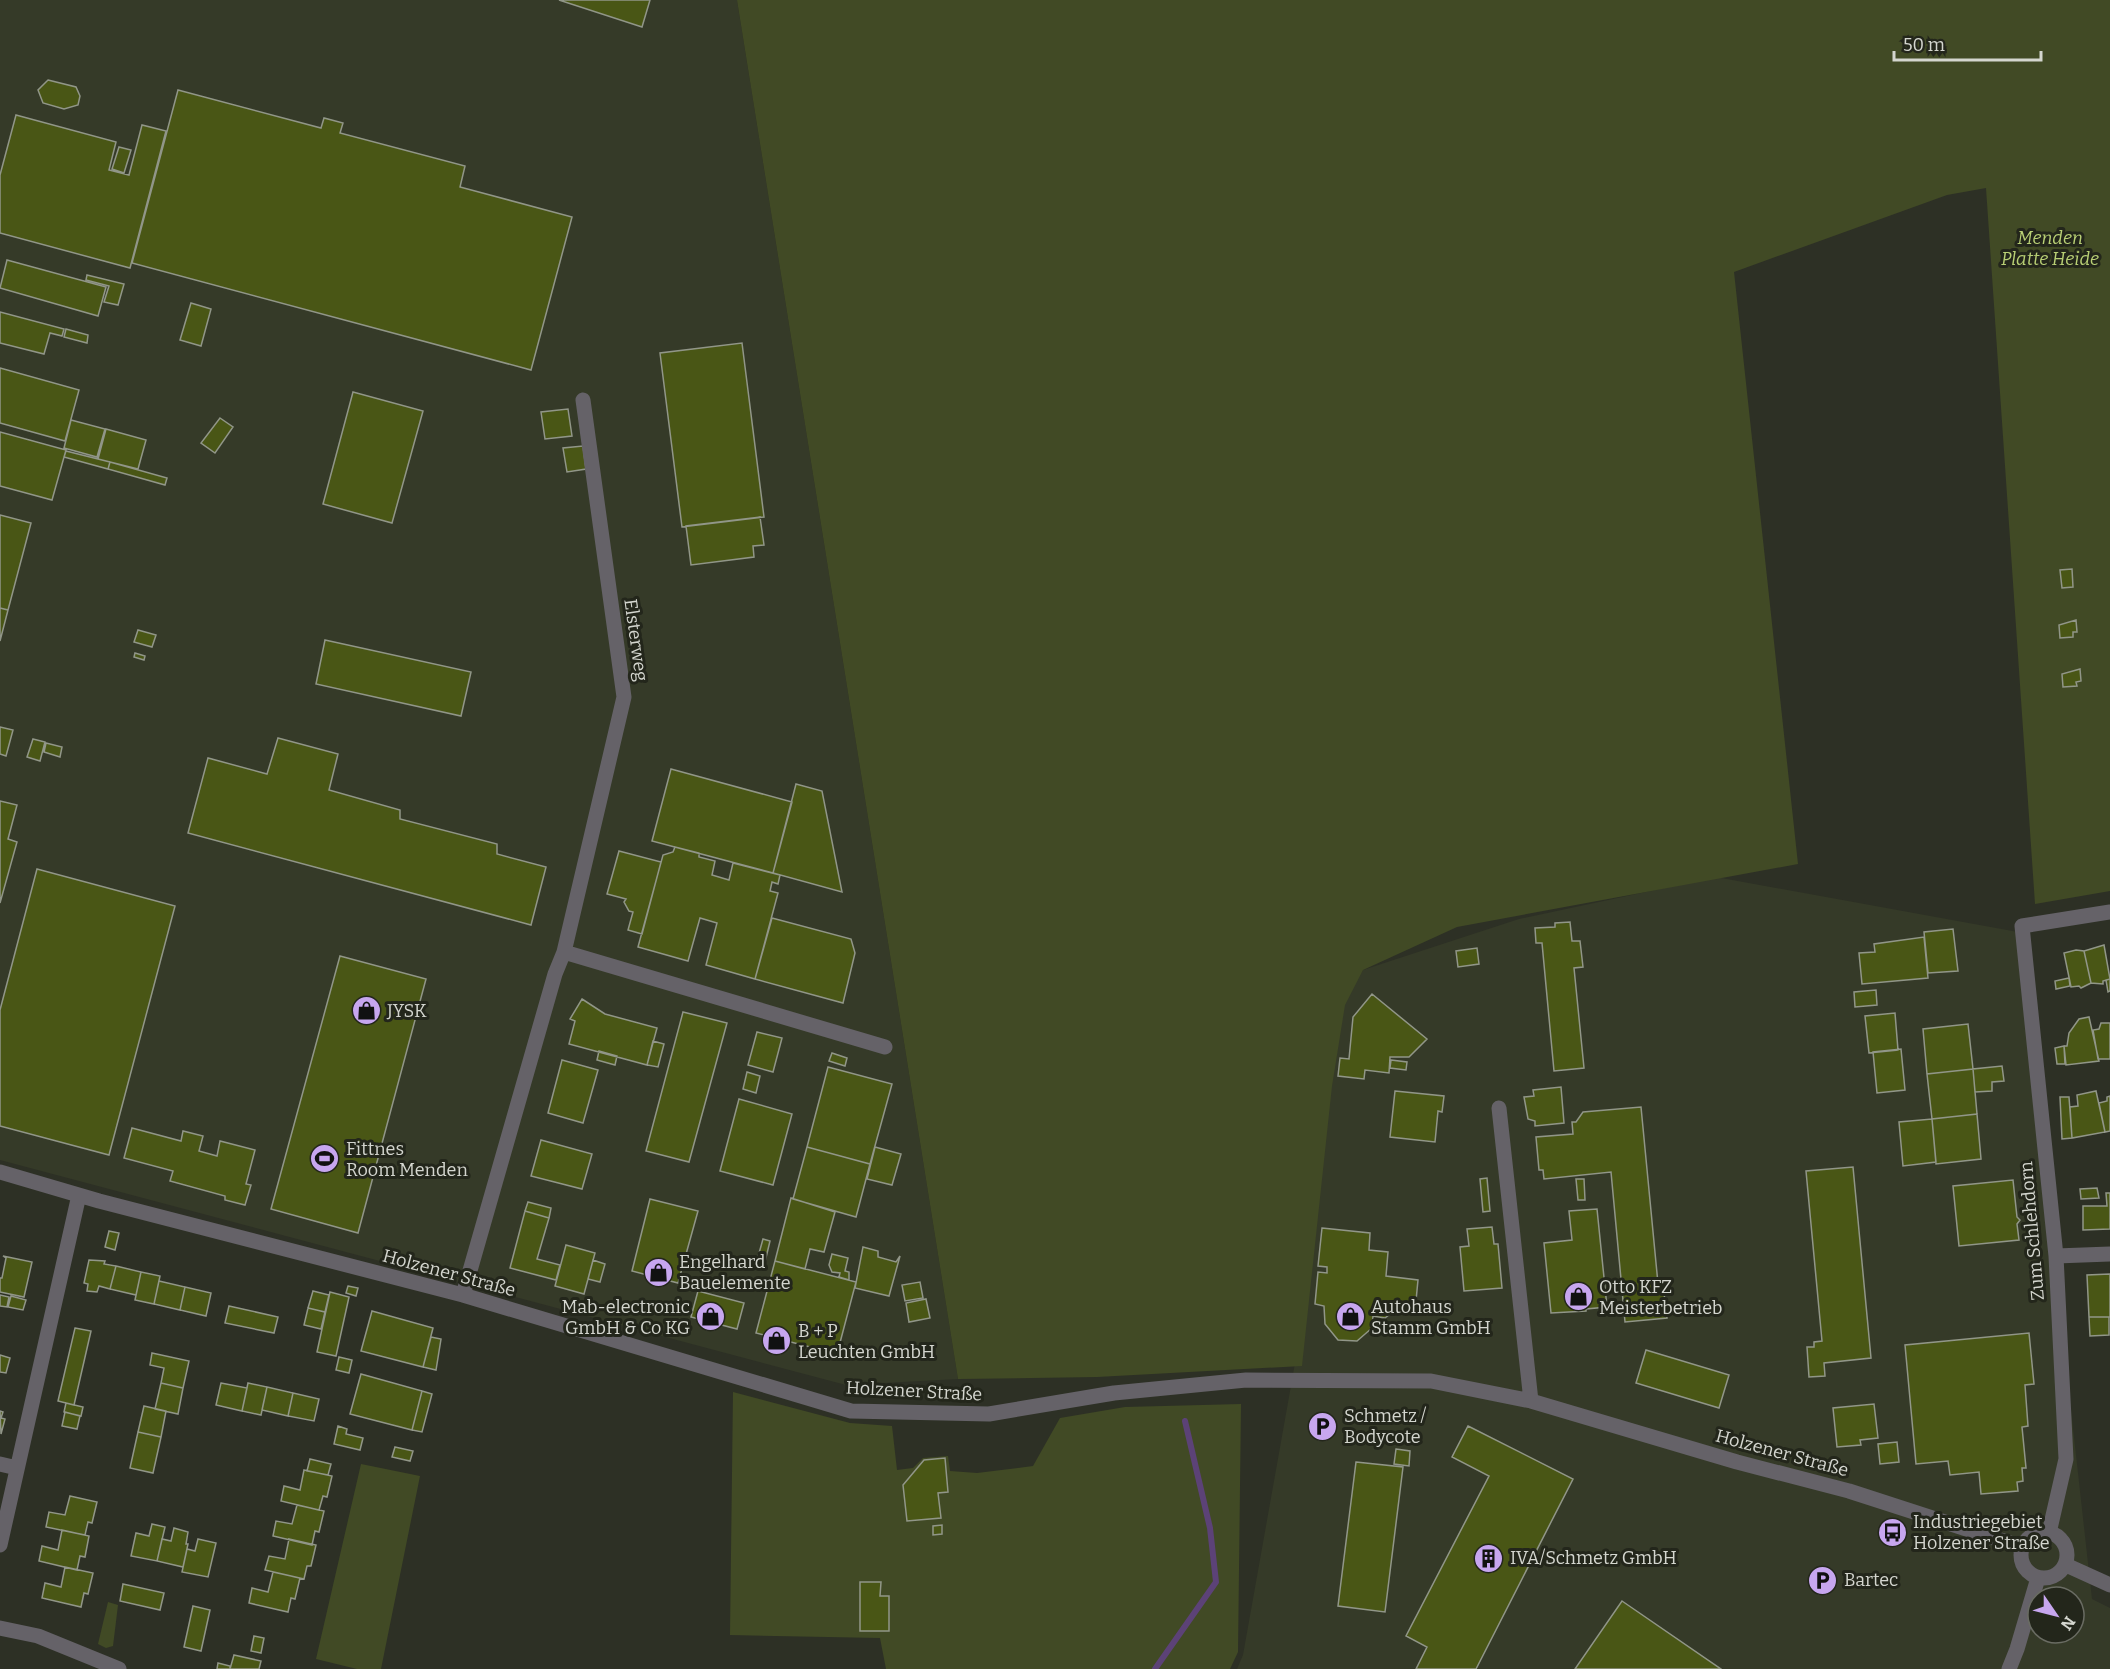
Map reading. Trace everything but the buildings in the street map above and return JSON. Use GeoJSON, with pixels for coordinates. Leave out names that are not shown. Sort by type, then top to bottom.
{"type":"FeatureCollection","features":[{"type":"Feature","properties":{"kind":"street","name":"Elsterweg"},"geometry":{"type":"LineString","coordinates":[[463,1295],[555,974],[564,952],[624,697],[584,400]]}},
{"type":"Feature","properties":{"kind":"street","name":"Zum Schlehdorn"},"geometry":{"type":"LineString","coordinates":[[2049,1533],[2066,1459],[2056,1256],[2022,926],[2110,912]]}},
{"type":"Feature","properties":{"kind":"street"},"geometry":{"type":"LineString","coordinates":[[564,952],[885,1047]]}},
{"type":"Feature","properties":{"kind":"street"},"geometry":{"type":"LineString","coordinates":[[1499,1108],[1531,1401]]}},
{"type":"Feature","properties":{"kind":"street","name":"Holzener Straße"},"geometry":{"type":"LineString","coordinates":[[0,1172],[79,1195],[463,1295],[851,1411],[989,1414],[1114,1393],[1246,1380],[1431,1381],[1531,1401],[1737,1462],[1849,1491],[2022,1547]]}},
{"type":"Feature","properties":{"kind":"street"},"geometry":{"type":"LineString","coordinates":[[0,1545],[79,1195]]}},
{"type":"Feature","properties":{"kind":"street"},"geometry":{"type":"LineString","coordinates":[[2056,1256],[2110,1254]]}},
{"type":"Feature","properties":{"kind":"street"},"geometry":{"type":"LineString","coordinates":[[0,1464],[17,1468]]}},
{"type":"Feature","properties":{"kind":"street"},"geometry":{"type":"LineString","coordinates":[[2049,1533],[2065,1544],[2066,1564],[2053,1577],[2038,1578],[2026,1570],[2022,1562],[2022,1547],[2033,1535],[2049,1533]]}},
{"type":"Feature","properties":{"kind":"street"},"geometry":{"type":"LineString","coordinates":[[2066,1564],[2110,1585]]}},
{"type":"Feature","properties":{"kind":"street"},"geometry":{"type":"LineString","coordinates":[[2009,1669],[2017,1650],[2038,1578]]}},
{"type":"Feature","properties":{"kind":"street"},"geometry":{"type":"LineString","coordinates":[[0,1628],[38,1636],[119,1669]]}},
{"type":"Feature","properties":{"kind":"shaded area"},"geometry":{"type":"Polygon","coordinates":[[[0,0],[737,0],[958,1379],[846,1385],[0,1160],[0,0]]]}},
{"type":"Feature","properties":{"kind":"shaded area"},"geometry":{"type":"Polygon","coordinates":[[[1716,877],[2018,932],[2092,1599],[2110,1608],[2110,1669],[1237,1669],[1243,1655],[1305,1307],[1340,1002],[1363,970],[1519,919],[1716,877]]]}},
{"type":"Feature","properties":{"kind":"green space","name":"Menden Platte Heide"},"geometry":{"type":"Polygon","coordinates":[[[737,0],[2110,0],[2110,891],[2035,904],[1986,188],[1947,195],[1734,272],[1798,864],[1457,927],[1363,970],[1345,1005],[1332,1086],[1302,1366],[1097,1377],[958,1379],[737,0]]]}},
{"type":"Feature","properties":{"kind":"green space"},"geometry":{"type":"Polygon","coordinates":[[[733,1392],[850,1423],[892,1426],[897,1470],[913,1468],[923,1458],[948,1456],[950,1471],[977,1473],[1033,1466],[1060,1418],[1125,1407],[1241,1404],[1238,1652],[1230,1669],[886,1669],[880,1638],[730,1635],[733,1392]]]}},
{"type":"Feature","properties":{"kind":"green space"},"geometry":{"type":"Polygon","coordinates":[[[361,1464],[420,1476],[381,1669],[357,1669],[316,1659],[361,1464]]]}},
{"type":"Feature","properties":{"kind":"green space"},"geometry":{"type":"Polygon","coordinates":[[[108,1602],[118,1605],[113,1646],[106,1648],[98,1644],[108,1602]]]}},
{"type":"Feature","properties":{"kind":"waterway"},"geometry":{"type":"LineString","coordinates":[[1155,1669],[1216,1582],[1210,1528],[1185,1421]]}},
{"type":"Feature","properties":{"kind":"place","name":"JYSK"},"geometry":{"type":"Point","coordinates":[366,1011]}},
{"type":"Feature","properties":{"kind":"place","name":"Fittnes Room Menden"},"geometry":{"type":"Point","coordinates":[325,1159]}},
{"type":"Feature","properties":{"kind":"place","name":"Engelhard Bauelemente"},"geometry":{"type":"Point","coordinates":[658,1272]}},
{"type":"Feature","properties":{"kind":"place","name":"Otto KFZ Meisterbetrieb"},"geometry":{"type":"Point","coordinates":[1578,1297]}},
{"type":"Feature","properties":{"kind":"place","name":"Mab-electronic GmbH & Co KG"},"geometry":{"type":"Point","coordinates":[711,1317]}},
{"type":"Feature","properties":{"kind":"place","name":"Autohaus Stamm GmbH"},"geometry":{"type":"Point","coordinates":[1350,1317]}},
{"type":"Feature","properties":{"kind":"place","name":"B + P Leuchten GmbH"},"geometry":{"type":"Point","coordinates":[777,1341]}},
{"type":"Feature","properties":{"kind":"place","name":"Schmetz / Bodycote"},"geometry":{"type":"Point","coordinates":[1323,1426]}},
{"type":"Feature","properties":{"kind":"place","name":"Industriegebiet Holzener Straße"},"geometry":{"type":"Point","coordinates":[1892,1532]}},
{"type":"Feature","properties":{"kind":"place","name":"IVA/Schmetz GmbH"},"geometry":{"type":"Point","coordinates":[1489,1558]}},
{"type":"Feature","properties":{"kind":"place","name":"Bartec"},"geometry":{"type":"Point","coordinates":[1823,1580]}}]}
